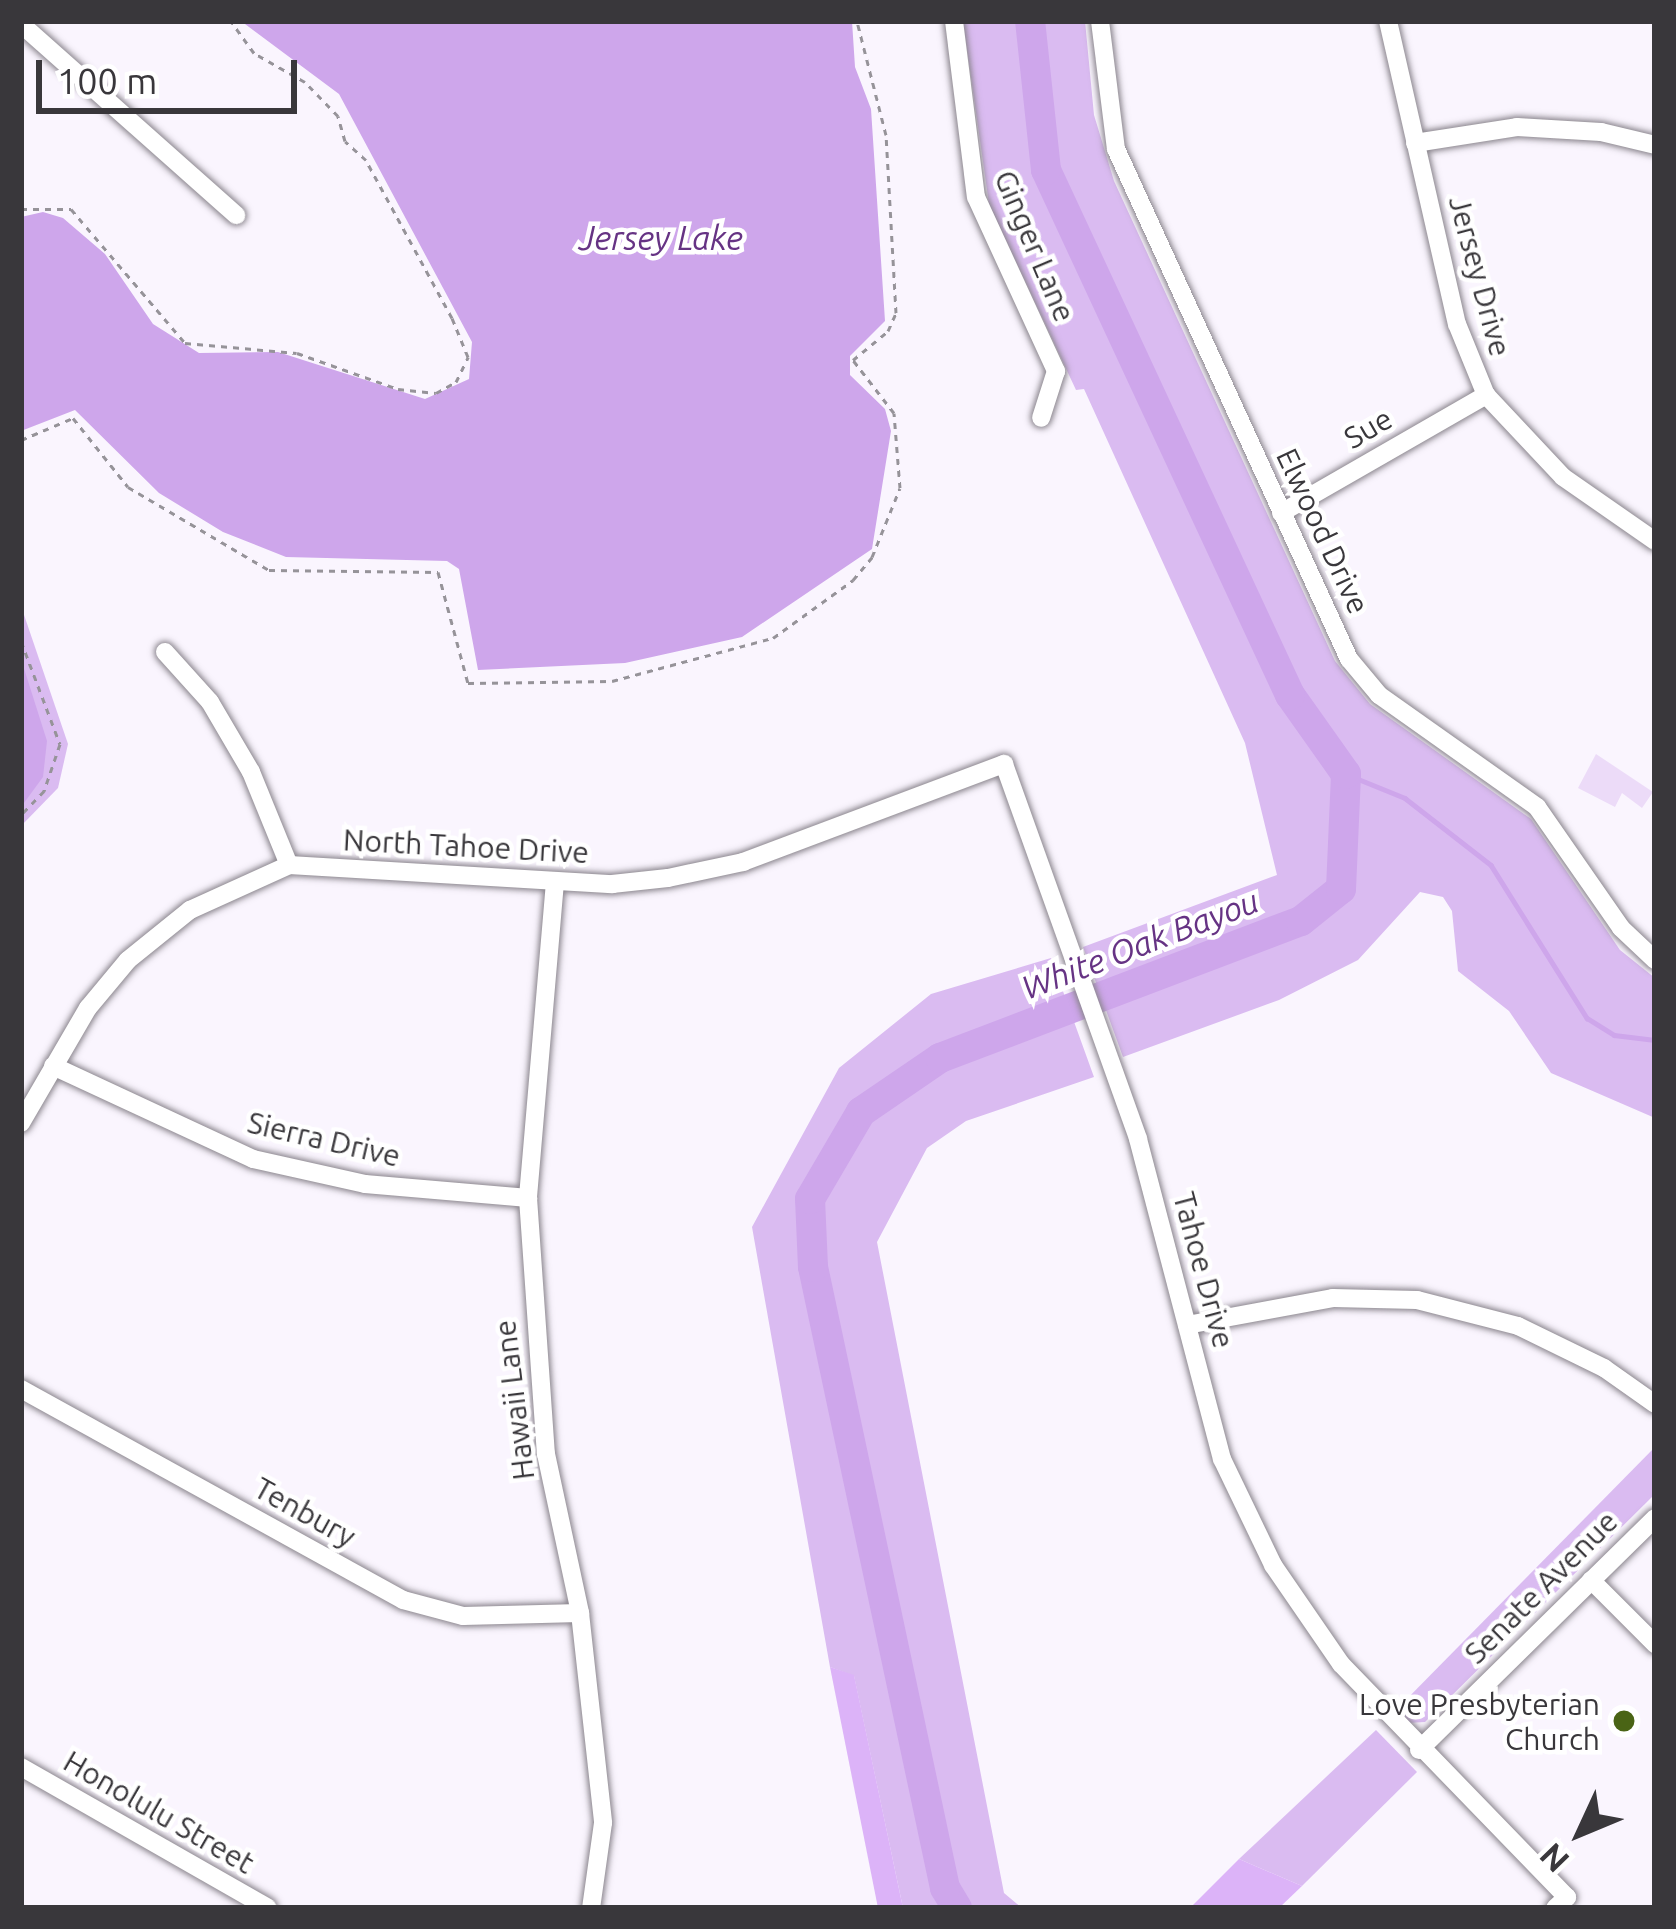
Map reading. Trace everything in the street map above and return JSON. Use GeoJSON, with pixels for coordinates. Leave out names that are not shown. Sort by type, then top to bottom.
{"type":"FeatureCollection","features":[{"type":"Feature","properties":{"kind":"street","name":"Ginger Lane"},"geometry":{"type":"LineString","coordinates":[[954,21],[976,197],[1056,371],[1041,418]]}},
{"type":"Feature","properties":{"kind":"street","name":"Elwood Drive"},"geometry":{"type":"LineString","coordinates":[[1100,21],[1115,149],[1349,659],[1379,695],[1537,807],[1621,928],[1655,960]]}},
{"type":"Feature","properties":{"kind":"street","name":"Jersey Drive"},"geometry":{"type":"LineString","coordinates":[[1388,21],[1456,324],[1486,395],[1563,477],[1655,541]]}},
{"type":"Feature","properties":{"kind":"street"},"geometry":{"type":"LineString","coordinates":[[21,24],[236,215]]}},
{"type":"Feature","properties":{"kind":"street"},"geometry":{"type":"LineString","coordinates":[[1415,143],[1517,128],[1601,132],[1655,146]]}},
{"type":"Feature","properties":{"kind":"street","name":"Sue"},"geometry":{"type":"LineString","coordinates":[[1281,513],[1486,395]]}},
{"type":"Feature","properties":{"kind":"street"},"geometry":{"type":"LineString","coordinates":[[165,652],[210,702],[241,754],[290,865]]}},
{"type":"Feature","properties":{"kind":"street","name":"North Tahoe Drive"},"geometry":{"type":"LineString","coordinates":[[21,1123],[53,1066],[128,960],[190,910],[290,865],[612,884],[742,862],[1004,764]]}},
{"type":"Feature","properties":{"kind":"street","name":"Tahoe Drive"},"geometry":{"type":"LineString","coordinates":[[1004,764],[1109,1051],[1222,1459],[1273,1565],[1341,1664],[1419,1750],[1567,1897],[1556,1908]]}},
{"type":"Feature","properties":{"kind":"street","name":"Hawaii Lane"},"geometry":{"type":"LineString","coordinates":[[555,881],[528,1198],[546,1454],[580,1613],[603,1823],[591,1908]]}},
{"type":"Feature","properties":{"kind":"street","name":"Sierra Drive"},"geometry":{"type":"LineString","coordinates":[[53,1066],[253,1159],[365,1184],[528,1198]]}},
{"type":"Feature","properties":{"kind":"street"},"geometry":{"type":"LineString","coordinates":[[1187,1325],[1333,1298],[1417,1300],[1518,1326],[1604,1368],[1655,1404]]}},
{"type":"Feature","properties":{"kind":"street","name":"Tenbury"},"geometry":{"type":"LineString","coordinates":[[21,1389],[403,1600],[463,1616],[580,1613]]}},
{"type":"Feature","properties":{"kind":"street","name":"Senate Avenue"},"geometry":{"type":"LineString","coordinates":[[1419,1750],[1655,1518]]}},
{"type":"Feature","properties":{"kind":"street"},"geometry":{"type":"LineString","coordinates":[[1591,1580],[1655,1644]]}},
{"type":"Feature","properties":{"kind":"street","name":"Honolulu Street"},"geometry":{"type":"LineString","coordinates":[[21,1767],[268,1908]]}},
{"type":"Feature","properties":{"kind":"path"},"geometry":{"type":"LineString","coordinates":[[21,209],[71,209],[185,343],[297,353],[398,388],[436,393],[456,382],[468,357],[452,318],[366,160],[345,141],[338,116],[305,82],[254,53],[231,21]]}},
{"type":"Feature","properties":{"kind":"path"},"geometry":{"type":"LineString","coordinates":[[21,440],[73,418],[128,487],[269,570],[438,572],[468,683],[612,681],[773,638],[853,580],[872,557],[900,488],[894,413],[853,360],[888,331],[896,314],[886,135],[857,21]]}},
{"type":"Feature","properties":{"kind":"path"},"geometry":{"type":"LineString","coordinates":[[21,640],[60,744],[44,791],[21,815]]}},
{"type":"Feature","properties":{"kind":"shaded area"},"geometry":{"type":"Polygon","coordinates":[[[963,21],[1085,21],[1094,115],[1114,181],[1335,661],[1370,704],[1531,819],[1620,950],[1655,978],[1655,1118],[1551,1073],[1509,1011],[1458,971],[1452,911],[1443,897],[1420,892],[1358,960],[1279,1000],[1123,1057],[1083,947],[1277,875],[1245,743],[1084,389],[1076,390],[989,204],[963,21]]]}},
{"type":"Feature","properties":{"kind":"shaded area"},"geometry":{"type":"Polygon","coordinates":[[[21,606],[68,744],[58,788],[21,826],[21,606]]]}},
{"type":"Feature","properties":{"kind":"shaded area"},"geometry":{"type":"Polygon","coordinates":[[[1051,958],[1094,1077],[966,1121],[927,1148],[877,1242],[1004,1893],[1022,1908],[903,1908],[854,1676],[830,1667],[752,1227],[839,1068],[931,994],[1051,958]]]}},
{"type":"Feature","properties":{"kind":"shaded area"},"geometry":{"type":"Polygon","coordinates":[[[1655,1447],[1655,1494],[1425,1722],[1407,1723],[1395,1711],[1655,1447]]]}},
{"type":"Feature","properties":{"kind":"shaded area"},"geometry":{"type":"Polygon","coordinates":[[[830,1667],[854,1675],[903,1908],[878,1908],[830,1667]]]}},
{"type":"Feature","properties":{"kind":"shaded area"},"geometry":{"type":"Polygon","coordinates":[[[1376,1730],[1417,1772],[1302,1886],[1239,1859],[1376,1730]]]}},
{"type":"Feature","properties":{"kind":"shaded area"},"geometry":{"type":"Polygon","coordinates":[[[1239,1859],[1302,1886],[1279,1908],[1190,1908],[1239,1859]]]}},
{"type":"Feature","properties":{"kind":"water","name":"Jersey Lake"},"geometry":{"type":"Polygon","coordinates":[[[241,21],[852,21],[855,67],[871,109],[885,321],[850,356],[850,375],[885,409],[891,431],[872,549],[742,637],[625,663],[478,670],[459,569],[447,561],[286,557],[223,532],[159,493],[75,410],[21,431],[21,217],[43,212],[63,218],[105,254],[153,324],[199,353],[278,352],[425,399],[469,379],[472,342],[339,94],[241,21]]]}},
{"type":"Feature","properties":{"kind":"water"},"geometry":{"type":"Polygon","coordinates":[[[21,659],[47,741],[43,777],[21,807],[21,659]]]}},
{"type":"Feature","properties":{"kind":"building"},"geometry":{"type":"Polygon","coordinates":[[[1596,754],[1653,792],[1642,808],[1622,793],[1615,807],[1578,788],[1596,754]]]}},
{"type":"Feature","properties":{"kind":"waterway","name":"White Oak Bayou"},"geometry":{"type":"LineString","coordinates":[[957,1908],[945,1888],[813,1267],[810,1199],[861,1112],[940,1058],[1301,921],[1341,889],[1346,774],[1290,695],[1046,170],[1030,21]]}},
{"type":"Feature","properties":{"kind":"waterway"},"geometry":{"type":"LineString","coordinates":[[1346,774],[1405,798],[1491,865],[1587,1018],[1614,1035],[1655,1040]]}},
{"type":"Feature","properties":{"kind":"place","name":"Love Presbyterian Church"},"geometry":{"type":"Point","coordinates":[1624,1721]}}]}
